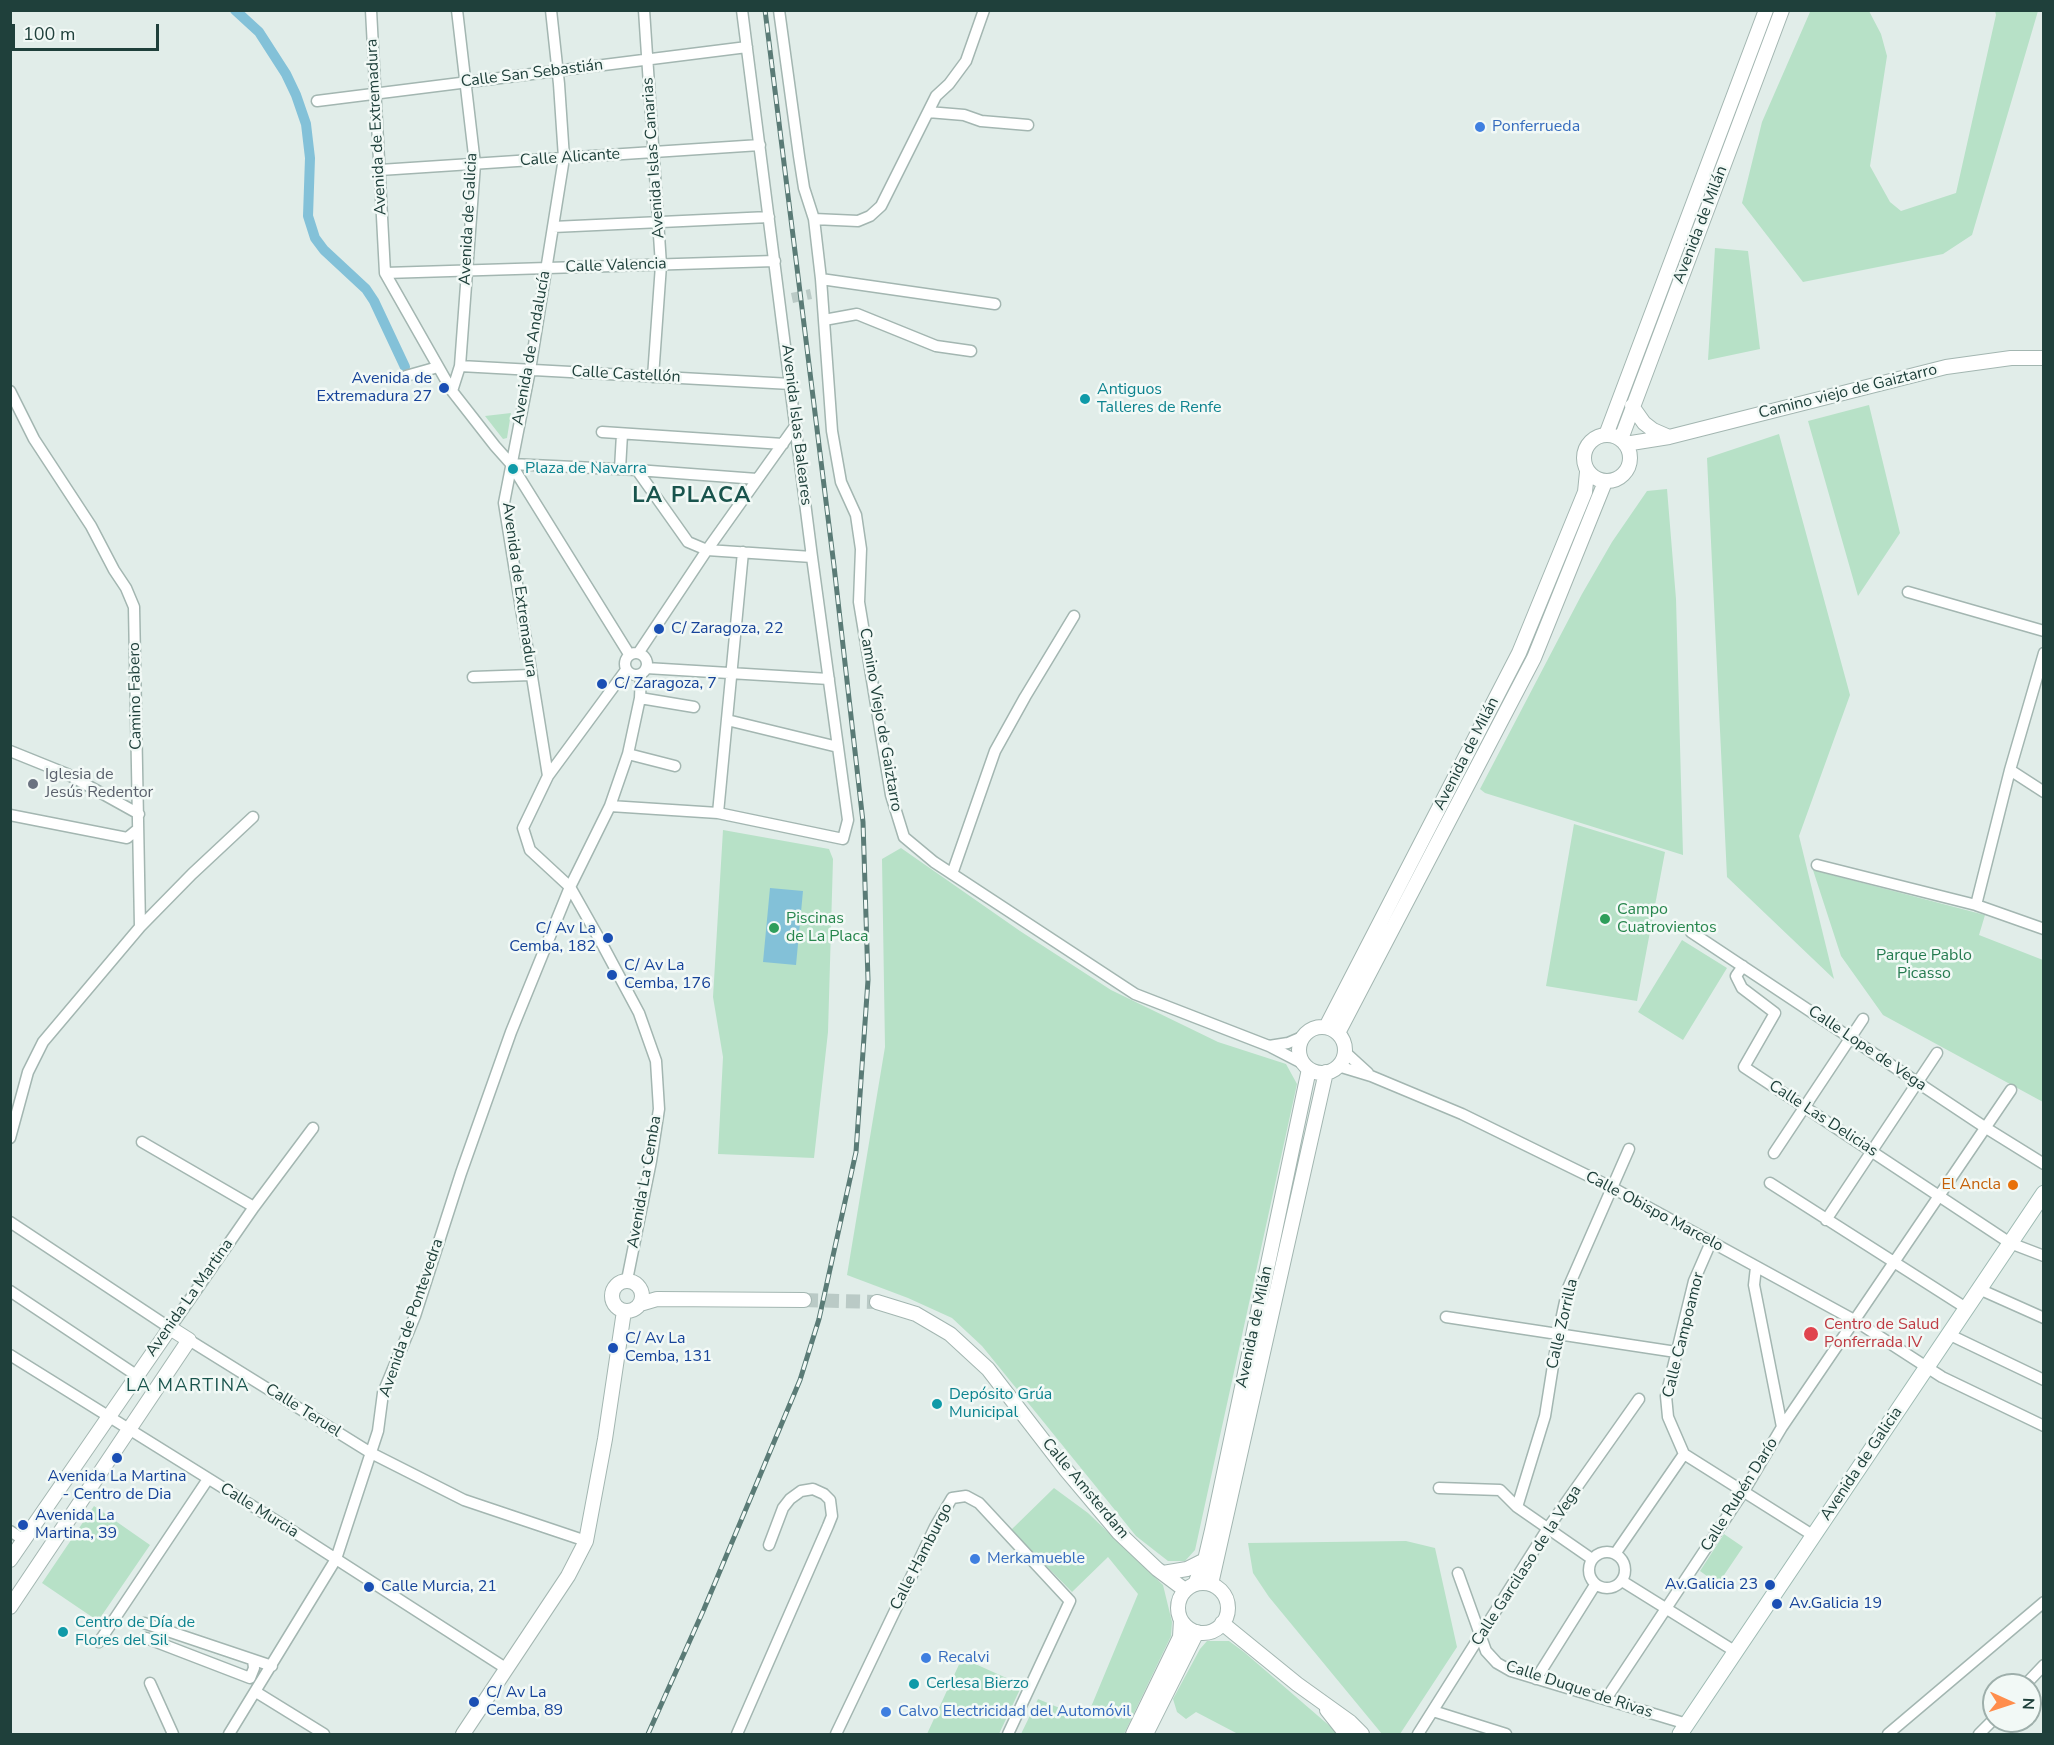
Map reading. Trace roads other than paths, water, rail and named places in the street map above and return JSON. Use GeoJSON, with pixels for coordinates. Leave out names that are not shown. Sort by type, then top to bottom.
{"type":"FeatureCollection","features":[{"type":"Feature","properties":{"kind":"main road","name":"Avenida de Galicia"},"geometry":{"type":"LineString","coordinates":[[1684,1729],[2043,1193]]}},
{"type":"Feature","properties":{"kind":"street","name":"Avenida de Extremadura"},"geometry":{"type":"LineString","coordinates":[[370,10],[385,273],[452,391],[511,464],[504,503],[548,776]]}},
{"type":"Feature","properties":{"kind":"street","name":"Avenida de Galicia"},"geometry":{"type":"LineString","coordinates":[[452,391],[460,366],[475,164],[458,10]]}},
{"type":"Feature","properties":{"kind":"street","name":"Avenida de Andalucía"},"geometry":{"type":"LineString","coordinates":[[511,464],[530,370],[564,158],[551,10]]}},
{"type":"Feature","properties":{"kind":"street","name":"Avenida Islas Canarias"},"geometry":{"type":"LineString","coordinates":[[644,10],[661,265],[653,377]]}},
{"type":"Feature","properties":{"kind":"street","name":"Avenida Islas Baleares"},"geometry":{"type":"LineString","coordinates":[[718,813],[843,839],[848,820],[791,384],[786,299],[775,261],[742,10]]}},
{"type":"Feature","properties":{"kind":"street","name":"Camino Viejo de Gaiztarro"},"geometry":{"type":"LineString","coordinates":[[779,10],[800,167],[814,219],[818,288],[824,320],[832,430],[841,482],[856,516],[861,549],[859,602],[891,795],[904,837],[934,862],[1134,994],[1269,1046],[1306,1066]]}},
{"type":"Feature","properties":{"kind":"street"},"geometry":{"type":"LineString","coordinates":[[814,219],[858,221],[870,216],[881,206],[936,96],[949,84],[966,62],[984,10]]}},
{"type":"Feature","properties":{"kind":"street","name":"Avenida de Milán"},"geometry":{"type":"LineString","coordinates":[[1606,435],[1766,10]]}},
{"type":"Feature","properties":{"kind":"street","name":"Avenida de Milán"},"geometry":{"type":"LineString","coordinates":[[1625,447],[1632,406],[1782,10]]}},
{"type":"Feature","properties":{"kind":"street","name":"Calle San Sebastián"},"geometry":{"type":"LineString","coordinates":[[317,101],[747,47]]}},
{"type":"Feature","properties":{"kind":"street"},"geometry":{"type":"LineString","coordinates":[[928,112],[964,115],[981,121],[1028,125]]}},
{"type":"Feature","properties":{"kind":"street","name":"Calle Alicante"},"geometry":{"type":"LineString","coordinates":[[380,170],[760,145]]}},
{"type":"Feature","properties":{"kind":"street"},"geometry":{"type":"LineString","coordinates":[[553,227],[769,217]]}},
{"type":"Feature","properties":{"kind":"street","name":"Calle Valencia"},"geometry":{"type":"LineString","coordinates":[[385,273],[775,261]]}},
{"type":"Feature","properties":{"kind":"street"},"geometry":{"type":"LineString","coordinates":[[818,288],[995,304]]}},
{"type":"Feature","properties":{"kind":"street"},"geometry":{"type":"LineString","coordinates":[[824,320],[857,314],[936,346],[971,351]]}},
{"type":"Feature","properties":{"kind":"street","name":"Camino viejo de Gaiztarro"},"geometry":{"type":"LineString","coordinates":[[1625,447],[1946,368],[2011,358],[2043,358]]}},
{"type":"Feature","properties":{"kind":"street","name":"Calle Castellón"},"geometry":{"type":"LineString","coordinates":[[460,366],[791,384]]}},
{"type":"Feature","properties":{"kind":"street"},"geometry":{"type":"LineString","coordinates":[[406,376],[438,367]]}},
{"type":"Feature","properties":{"kind":"street","name":"Camino Fabero"},"geometry":{"type":"LineString","coordinates":[[10,391],[34,439],[91,526],[126,588],[134,607],[140,927]]}},
{"type":"Feature","properties":{"kind":"street"},"geometry":{"type":"LineString","coordinates":[[1632,406],[1653,430],[1669,437]]}},
{"type":"Feature","properties":{"kind":"street"},"geometry":{"type":"LineString","coordinates":[[796,425],[634,653],[624,663],[626,670],[632,675],[644,671],[732,673],[829,679]]}},
{"type":"Feature","properties":{"kind":"street"},"geometry":{"type":"LineString","coordinates":[[602,432],[783,444]]}},
{"type":"Feature","properties":{"kind":"street"},"geometry":{"type":"LineString","coordinates":[[620,469],[622,434]]}},
{"type":"Feature","properties":{"kind":"street"},"geometry":{"type":"LineString","coordinates":[[1606,435],[1625,447],[1626,471],[1619,478],[1605,482],[1594,478],[1587,472],[1583,457],[1587,446],[1598,436],[1606,435]]}},
{"type":"Feature","properties":{"kind":"street"},"geometry":{"type":"LineString","coordinates":[[511,464],[757,479]]}},
{"type":"Feature","properties":{"kind":"street"},"geometry":{"type":"LineString","coordinates":[[511,464],[634,653],[644,655],[647,661],[644,671]]}},
{"type":"Feature","properties":{"kind":"street"},"geometry":{"type":"LineString","coordinates":[[638,470],[688,542],[707,550],[812,556]]}},
{"type":"Feature","properties":{"kind":"street","name":"Avenida de Milán"},"geometry":{"type":"LineString","coordinates":[[1332,1030],[1519,653],[1585,492],[1587,472]]}},
{"type":"Feature","properties":{"kind":"street","name":"Avenida de Milán"},"geometry":{"type":"LineString","coordinates":[[1332,1030],[1534,658],[1605,482]]}},
{"type":"Feature","properties":{"kind":"street"},"geometry":{"type":"LineString","coordinates":[[610,806],[718,813],[743,552]]}},
{"type":"Feature","properties":{"kind":"street"},"geometry":{"type":"LineString","coordinates":[[1908,592],[2043,631]]}},
{"type":"Feature","properties":{"kind":"street"},"geometry":{"type":"LineString","coordinates":[[952,874],[995,751],[1074,615]]}},
{"type":"Feature","properties":{"kind":"street"},"geometry":{"type":"LineString","coordinates":[[1976,905],[2010,770],[2043,653]]}},
{"type":"Feature","properties":{"kind":"street","name":"Avenida La Cemba"},"geometry":{"type":"LineString","coordinates":[[626,670],[548,776],[523,828],[530,850],[570,887],[639,1013],[656,1061],[659,1109],[627,1280]]}},
{"type":"Feature","properties":{"kind":"street","name":"Avenida de Pontevedra"},"geometry":{"type":"LineString","coordinates":[[229,1734],[336,1559],[381,1418],[383,1393],[415,1316],[461,1173],[511,1032],[570,887],[610,806],[628,753],[644,671]]}},
{"type":"Feature","properties":{"kind":"street"},"geometry":{"type":"LineString","coordinates":[[473,677],[531,675]]}},
{"type":"Feature","properties":{"kind":"street"},"geometry":{"type":"LineString","coordinates":[[640,698],[694,707]]}},
{"type":"Feature","properties":{"kind":"street"},"geometry":{"type":"LineString","coordinates":[[727,720],[838,747]]}},
{"type":"Feature","properties":{"kind":"street"},"geometry":{"type":"LineString","coordinates":[[10,751],[67,774],[139,814]]}},
{"type":"Feature","properties":{"kind":"street"},"geometry":{"type":"LineString","coordinates":[[628,753],[675,766]]}},
{"type":"Feature","properties":{"kind":"street"},"geometry":{"type":"LineString","coordinates":[[2010,770],[2043,792]]}},
{"type":"Feature","properties":{"kind":"street"},"geometry":{"type":"LineString","coordinates":[[10,815],[127,838],[138,829]]}},
{"type":"Feature","properties":{"kind":"street"},"geometry":{"type":"LineString","coordinates":[[10,1138],[28,1072],[43,1042],[140,927],[192,874],[253,818]]}},
{"type":"Feature","properties":{"kind":"street"},"geometry":{"type":"LineString","coordinates":[[1817,865],[1976,905],[2043,929]]}},
{"type":"Feature","properties":{"kind":"street","name":"Calle Lope de Vega"},"geometry":{"type":"LineString","coordinates":[[1691,932],[2043,1164]]}},
{"type":"Feature","properties":{"kind":"street","name":"Calle Las Delicias"},"geometry":{"type":"LineString","coordinates":[[1743,966],[1736,976],[1742,988],[1775,1013],[1744,1067],[2010,1243],[2043,1256]]}},
{"type":"Feature","properties":{"kind":"street"},"geometry":{"type":"LineString","coordinates":[[1774,1153],[1863,1019]]}},
{"type":"Feature","properties":{"kind":"street"},"geometry":{"type":"LineString","coordinates":[[1269,1046],[1288,1043],[1302,1037],[1311,1029],[1332,1030],[1343,1041],[1345,1052],[1332,1069],[1318,1072],[1306,1066],[1298,1049],[1302,1037]]}},
{"type":"Feature","properties":{"kind":"street","name":"Calle Obispo Marcelo"},"geometry":{"type":"LineString","coordinates":[[1345,1052],[1371,1076]]}},
{"type":"Feature","properties":{"kind":"street"},"geometry":{"type":"LineString","coordinates":[[1826,1220],[1937,1053]]}},
{"type":"Feature","properties":{"kind":"street","name":"Avenida de Milán"},"geometry":{"type":"LineString","coordinates":[[1190,1587],[1205,1560],[1306,1066]]}},
{"type":"Feature","properties":{"kind":"street","name":"Avenida de Milán"},"geometry":{"type":"LineString","coordinates":[[1211,1584],[1332,1069]]}},
{"type":"Feature","properties":{"kind":"street","name":"Calle Obispo Marcelo"},"geometry":{"type":"LineString","coordinates":[[1332,1069],[1371,1076],[1462,1114],[1611,1187],[1854,1320],[1942,1377],[2043,1426]]}},
{"type":"Feature","properties":{"kind":"street","name":"Calle Rubén Darío"},"geometry":{"type":"LineString","coordinates":[[1606,1700],[1744,1491],[1782,1427],[2010,1090]]}},
{"type":"Feature","properties":{"kind":"street","name":"Avenida La Martina"},"geometry":{"type":"LineString","coordinates":[[10,1560],[254,1207],[314,1128]]}},
{"type":"Feature","properties":{"kind":"street"},"geometry":{"type":"LineString","coordinates":[[142,1142],[254,1207]]}},
{"type":"Feature","properties":{"kind":"street","name":"Calle Zorrilla"},"geometry":{"type":"LineString","coordinates":[[1518,1507],[1545,1416],[1568,1288],[1629,1149]]}},
{"type":"Feature","properties":{"kind":"street"},"geometry":{"type":"LineString","coordinates":[[1770,1183],[1966,1308]]}},
{"type":"Feature","properties":{"kind":"street","name":"Calle Teruel"},"geometry":{"type":"LineString","coordinates":[[10,1222],[170,1328],[371,1453],[464,1500],[586,1541]]}},
{"type":"Feature","properties":{"kind":"street","name":"Calle Campoamor"},"geometry":{"type":"LineString","coordinates":[[1684,1454],[1668,1417],[1666,1396],[1694,1281],[1711,1242]]}},
{"type":"Feature","properties":{"kind":"street"},"geometry":{"type":"LineString","coordinates":[[1756,1267],[1754,1285],[1782,1427]]}},
{"type":"Feature","properties":{"kind":"street"},"geometry":{"type":"LineString","coordinates":[[657,1299],[637,1284],[627,1280],[616,1284],[611,1298],[613,1304],[624,1311],[635,1309],[640,1304],[657,1299],[804,1300]]}},
{"type":"Feature","properties":{"kind":"street"},"geometry":{"type":"LineString","coordinates":[[640,1288],[642,1297],[640,1304]]}},
{"type":"Feature","properties":{"kind":"street"},"geometry":{"type":"LineString","coordinates":[[1979,1289],[2043,1318]]}},
{"type":"Feature","properties":{"kind":"street"},"geometry":{"type":"LineString","coordinates":[[10,1290],[136,1375]]}},
{"type":"Feature","properties":{"kind":"street","name":"Calle Amsterdam"},"geometry":{"type":"LineString","coordinates":[[877,1302],[916,1314],[950,1334],[988,1369],[1066,1470],[1119,1533],[1163,1573],[1190,1587]]}},
{"type":"Feature","properties":{"kind":"street"},"geometry":{"type":"LineString","coordinates":[[463,1734],[568,1576],[586,1541],[605,1440],[624,1311]]}},
{"type":"Feature","properties":{"kind":"street"},"geometry":{"type":"LineString","coordinates":[[1446,1317],[1676,1352]]}},
{"type":"Feature","properties":{"kind":"street"},"geometry":{"type":"LineString","coordinates":[[1948,1334],[2043,1380]]}},
{"type":"Feature","properties":{"kind":"street","name":"Avenida La Martina"},"geometry":{"type":"LineString","coordinates":[[10,1607],[189,1340]]}},
{"type":"Feature","properties":{"kind":"street","name":"Calle Murcia"},"geometry":{"type":"LineString","coordinates":[[10,1354],[507,1669]]}},
{"type":"Feature","properties":{"kind":"street","name":"Calle Garcilaso de la Vega"},"geometry":{"type":"LineString","coordinates":[[1418,1734],[1548,1528],[1639,1399]]}},
{"type":"Feature","properties":{"kind":"street"},"geometry":{"type":"LineString","coordinates":[[1615,1554],[1684,1454],[1814,1536]]}},
{"type":"Feature","properties":{"kind":"street"},"geometry":{"type":"LineString","coordinates":[[99,1642],[208,1479]]}},
{"type":"Feature","properties":{"kind":"street"},"geometry":{"type":"LineString","coordinates":[[1439,1488],[1500,1490],[1518,1507],[1592,1559]]}},
{"type":"Feature","properties":{"kind":"street"},"geometry":{"type":"LineString","coordinates":[[737,1734],[832,1516],[830,1500],[813,1489],[801,1491],[790,1499],[783,1508],[769,1545]]}},
{"type":"Feature","properties":{"kind":"street","name":"Calle Hamburgo"},"geometry":{"type":"LineString","coordinates":[[836,1734],[935,1527],[952,1498],[966,1496],[979,1503],[1070,1601],[1008,1734]]}},
{"type":"Feature","properties":{"kind":"street"},"geometry":{"type":"LineString","coordinates":[[10,1531],[24,1540]]}},
{"type":"Feature","properties":{"kind":"street"},"geometry":{"type":"LineString","coordinates":[[1601,1553],[1615,1554],[1623,1562],[1625,1568],[1622,1581],[1609,1588],[1595,1585],[1590,1578],[1589,1567],[1592,1559],[1601,1553]]}},
{"type":"Feature","properties":{"kind":"street"},"geometry":{"type":"LineString","coordinates":[[1163,1573],[1187,1569],[1205,1560]]}},
{"type":"Feature","properties":{"kind":"street","name":"Calle Duque de Rivas"},"geometry":{"type":"LineString","coordinates":[[1458,1573],[1486,1651],[1497,1663],[1511,1671],[1606,1700],[1684,1729]]}},
{"type":"Feature","properties":{"kind":"street"},"geometry":{"type":"LineString","coordinates":[[1622,1581],[1736,1652]]}},
{"type":"Feature","properties":{"kind":"street"},"geometry":{"type":"LineString","coordinates":[[1133,1734],[1180,1637],[1181,1620],[1178,1606],[1180,1597],[1190,1587],[1211,1584],[1221,1590],[1227,1603],[1226,1616],[1222,1623],[1213,1630],[1197,1632],[1187,1627],[1181,1620]]}},
{"type":"Feature","properties":{"kind":"street"},"geometry":{"type":"LineString","coordinates":[[1536,1679],[1595,1585]]}},
{"type":"Feature","properties":{"kind":"street"},"geometry":{"type":"LineString","coordinates":[[1888,1734],[2043,1602]]}},
{"type":"Feature","properties":{"kind":"street"},"geometry":{"type":"LineString","coordinates":[[144,1623],[272,1666]]}},
{"type":"Feature","properties":{"kind":"street"},"geometry":{"type":"LineString","coordinates":[[1222,1623],[1350,1722],[1362,1734]]}},
{"type":"Feature","properties":{"kind":"street"},"geometry":{"type":"LineString","coordinates":[[1146,1734],[1197,1632]]}},
{"type":"Feature","properties":{"kind":"street"},"geometry":{"type":"LineString","coordinates":[[146,1638],[250,1678],[255,1668],[253,1660]]}},
{"type":"Feature","properties":{"kind":"street"},"geometry":{"type":"LineString","coordinates":[[150,1683],[173,1734]]}},
{"type":"Feature","properties":{"kind":"street"},"geometry":{"type":"LineString","coordinates":[[256,1692],[324,1734]]}},
{"type":"Feature","properties":{"kind":"street"},"geometry":{"type":"LineString","coordinates":[[1323,1703],[1334,1721],[1346,1734]]}},
{"type":"Feature","properties":{"kind":"street"},"geometry":{"type":"LineString","coordinates":[[1433,1711],[1506,1734]]}},
{"type":"Feature","properties":{"kind":"water"},"geometry":{"type":"Polygon","coordinates":[[[770,888],[803,891],[796,965],[763,962],[770,888]]]}},
{"type":"Feature","properties":{"kind":"waterway"},"geometry":{"type":"LineString","coordinates":[[235,10],[259,32],[286,74],[296,95],[306,124],[310,158],[308,216],[315,238],[324,250],[366,289],[405,367]]}},
{"type":"Feature","properties":{"kind":"tunnel"},"geometry":{"type":"LineString","coordinates":[[792,298],[811,294]]}},
{"type":"Feature","properties":{"kind":"tunnel"},"geometry":{"type":"LineString","coordinates":[[804,1300],[877,1302]]}},
{"type":"Feature","properties":{"kind":"railway"},"geometry":{"type":"LineString","coordinates":[[648,1734],[704,1609],[800,1380],[819,1319],[856,1152],[868,980],[863,822],[834,566],[765,10]]}},
{"type":"Feature","properties":{"kind":"place","name":"Ponferrueda"},"geometry":{"type":"Point","coordinates":[1480,127]}},
{"type":"Feature","properties":{"kind":"place","name":"Avenida de Extremadura 27"},"geometry":{"type":"Point","coordinates":[444,388]}},
{"type":"Feature","properties":{"kind":"place","name":"Antiguos Talleres de Renfe"},"geometry":{"type":"Point","coordinates":[1085,399]}},
{"type":"Feature","properties":{"kind":"place","name":"Plaza de Navarra"},"geometry":{"type":"Point","coordinates":[513,469]}},
{"type":"Feature","properties":{"kind":"place","name":"C/ Zaragoza, 22"},"geometry":{"type":"Point","coordinates":[659,629]}},
{"type":"Feature","properties":{"kind":"place","name":"C/ Zaragoza, 7"},"geometry":{"type":"Point","coordinates":[602,684]}},
{"type":"Feature","properties":{"kind":"place","name":"Iglesia de Jesús Redentor"},"geometry":{"type":"Point","coordinates":[33,784]}},
{"type":"Feature","properties":{"kind":"place","name":"Campo Cuatrovientos"},"geometry":{"type":"Point","coordinates":[1605,919]}},
{"type":"Feature","properties":{"kind":"place","name":"Piscinas de La Placa"},"geometry":{"type":"Point","coordinates":[774,928]}},
{"type":"Feature","properties":{"kind":"place","name":"C/ Av La Cemba, 182"},"geometry":{"type":"Point","coordinates":[608,938]}},
{"type":"Feature","properties":{"kind":"place","name":"C/ Av La Cemba, 176"},"geometry":{"type":"Point","coordinates":[612,975]}},
{"type":"Feature","properties":{"kind":"place","name":"El Ancla"},"geometry":{"type":"Point","coordinates":[2013,1185]}},
{"type":"Feature","properties":{"kind":"place","name":"Centro de Salud Ponferrada IV"},"geometry":{"type":"Point","coordinates":[1811,1334]}},
{"type":"Feature","properties":{"kind":"place","name":"C/ Av La Cemba, 131"},"geometry":{"type":"Point","coordinates":[613,1348]}},
{"type":"Feature","properties":{"kind":"place","name":"Depósito Grúa Municipal"},"geometry":{"type":"Point","coordinates":[937,1404]}},
{"type":"Feature","properties":{"kind":"place","name":"Avenida La Martina - Centro de Dia"},"geometry":{"type":"Point","coordinates":[117,1458]}},
{"type":"Feature","properties":{"kind":"place","name":"Avenida La Martina, 39"},"geometry":{"type":"Point","coordinates":[23,1525]}},
{"type":"Feature","properties":{"kind":"place","name":"Merkamueble"},"geometry":{"type":"Point","coordinates":[975,1559]}},
{"type":"Feature","properties":{"kind":"place","name":"Av.Galicia 23"},"geometry":{"type":"Point","coordinates":[1770,1585]}},
{"type":"Feature","properties":{"kind":"place","name":"Calle Murcia, 21"},"geometry":{"type":"Point","coordinates":[369,1587]}},
{"type":"Feature","properties":{"kind":"place","name":"Av.Galicia 19"},"geometry":{"type":"Point","coordinates":[1777,1604]}},
{"type":"Feature","properties":{"kind":"place","name":"Centro de Día de Flores del Sil"},"geometry":{"type":"Point","coordinates":[63,1632]}},
{"type":"Feature","properties":{"kind":"place","name":"Recalvi"},"geometry":{"type":"Point","coordinates":[926,1658]}},
{"type":"Feature","properties":{"kind":"place","name":"Cerlesa Bierzo"},"geometry":{"type":"Point","coordinates":[914,1684]}},
{"type":"Feature","properties":{"kind":"place","name":"C/ Av La Cemba, 89"},"geometry":{"type":"Point","coordinates":[474,1702]}},
{"type":"Feature","properties":{"kind":"place","name":"Calvo Electricidad del Automóvil"},"geometry":{"type":"Point","coordinates":[886,1712]}},
{"type":"Feature","properties":{"kind":"district","name":"LA PLACA"},"geometry":{"type":"Point","coordinates":[692,497]}},
{"type":"Feature","properties":{"kind":"district","name":"LA MARTINA"},"geometry":{"type":"Point","coordinates":[188,1387]}},
{"type":"Feature","properties":{"kind":"park label","name":"Parque Pablo Picasso"},"geometry":{"type":"Point","coordinates":[1924,965]}}]}
